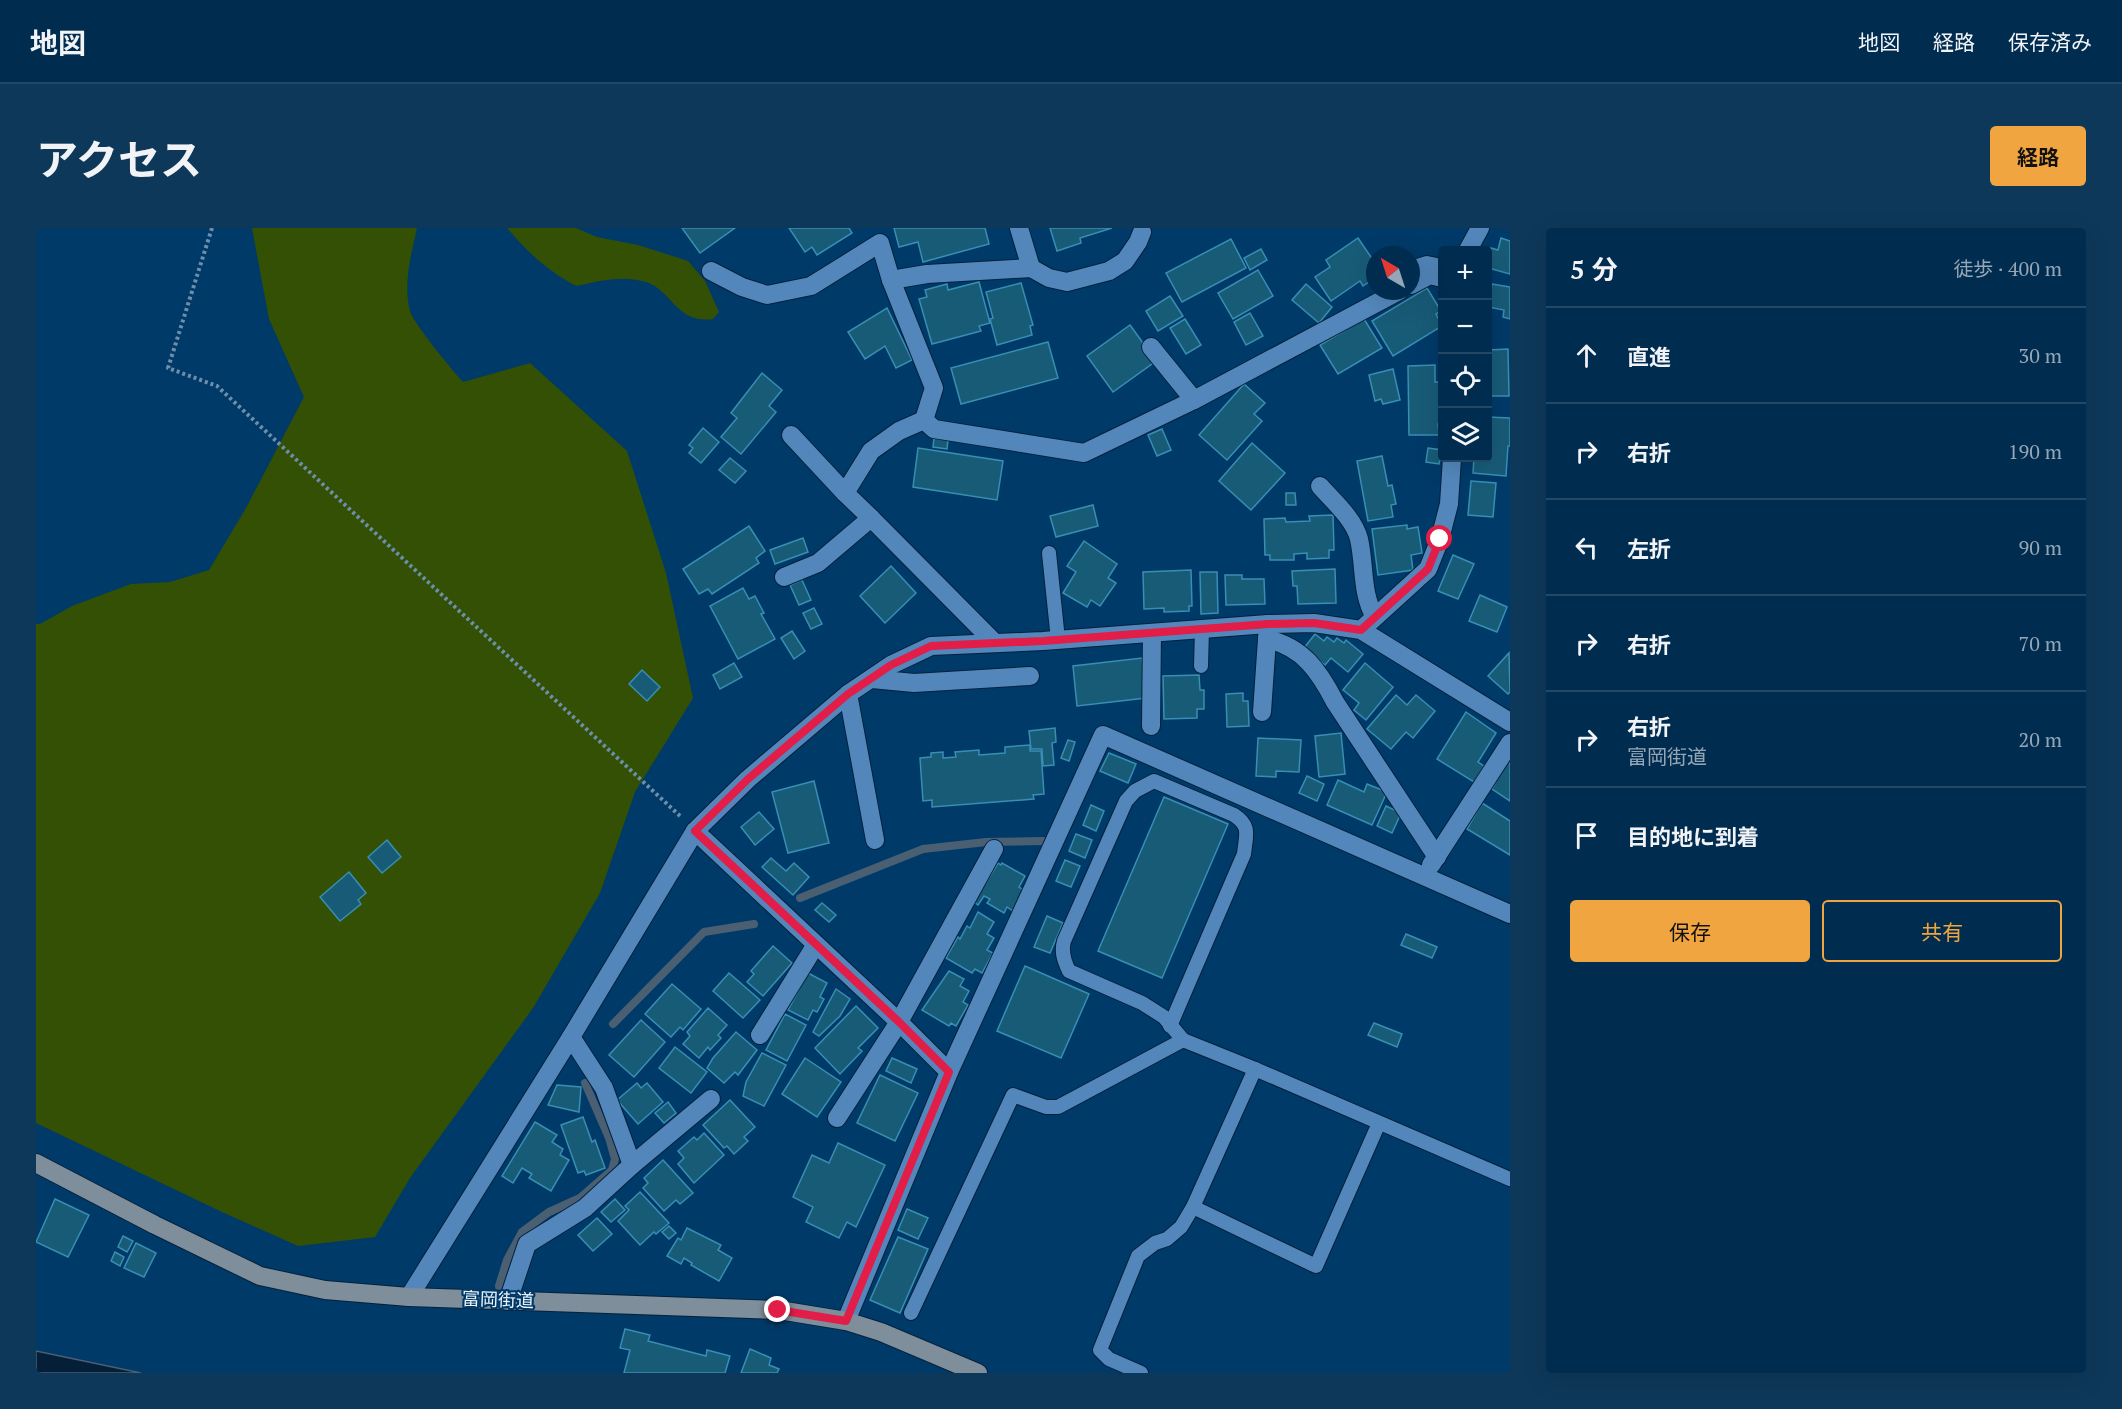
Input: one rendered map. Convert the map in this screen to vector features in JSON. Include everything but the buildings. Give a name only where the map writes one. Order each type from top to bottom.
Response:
[{"type":"street","points":[[1020,228],[1031,268]]},
{"type":"street","points":[[1470,246],[1480,228]]},
{"type":"street","points":[[891,280],[927,274],[1031,268],[1049,278],[1067,282],[1109,271],[1125,261],[1142,232]]},
{"type":"street","points":[[711,271],[742,287],[767,295],[811,286],[880,236],[891,280],[934,388],[924,420],[899,431],[871,451],[845,493]]},
{"type":"street","points":[[1420,280],[1430,275],[1438,277]]},
{"type":"street","points":[[924,420],[934,429],[1084,453],[1194,400],[1382,300]]},
{"type":"street","points":[[1151,347],[1194,400]]},
{"type":"street","points":[[791,435],[845,493],[994,642]]},
{"type":"street","points":[[1361,630],[1428,569],[1440,539],[1449,504],[1452,462]]},
{"type":"street","points":[[1320,486],[1350,521],[1359,537],[1368,606],[1375,617]]},
{"type":"street","points":[[784,577],[818,563],[871,518]]},
{"type":"street","points":[[409,1297],[571,1037],[695,831],[748,779],[848,694],[891,665],[931,646],[1058,640],[1202,629],[1267,632],[1314,623],[1361,630],[1510,721]]},
{"type":"street","points":[[1262,712],[1267,632]]},
{"type":"street","points":[[1267,632],[1299,653],[1322,676],[1335,702],[1437,857]]},
{"type":"street","points":[[1151,726],[1152,633]]},
{"type":"street","points":[[872,679],[914,683],[1030,675]]},
{"type":"street","points":[[848,694],[875,840]]},
{"type":"street","points":[[846,1321],[949,1072],[1103,735],[1510,914]]},
{"type":"street","points":[[1423,877],[1510,743]]},
{"type":"street","points":[[695,831],[815,946],[899,1022],[949,1072]]},
{"type":"street","points":[[837,1118],[899,1022],[994,849]]},
{"type":"street","points":[[760,1035],[815,946]]},
{"type":"street","points":[[571,1037],[604,1088],[632,1165]]},
{"type":"street","points":[[508,1301],[527,1244],[585,1208],[711,1099]]},
{"type":"street","name":"富岡街道","points":[[36,1163],[155,1225],[261,1276],[325,1290],[409,1297],[778,1310],[846,1321],[881,1332],[978,1373]]},
{"type":"lane","points":[[1420,265],[1427,263],[1438,265]]},
{"type":"lane","points":[[1049,553],[1058,640]]},
{"type":"lane","points":[[1201,666],[1202,629]]},
{"type":"lane","points":[[1170,1026],[1244,854],[1247,831],[1243,821],[1234,815],[1154,781],[1135,791],[1126,801],[1062,949],[1069,971],[1142,1003],[1164,1017],[1170,1026],[1183,1040],[1510,1179]]},
{"type":"lane","points":[[911,1313],[1013,1095],[1046,1107],[1058,1107],[1183,1040]]},
{"type":"lane","points":[[1141,1373],[1109,1359],[1100,1350],[1137,1256],[1155,1243],[1167,1239],[1181,1227],[1193,1207],[1255,1069]]},
{"type":"lane","points":[[1193,1207],[1316,1266],[1378,1123]]},
{"type":"path","points":[[212,228],[168,368],[217,386],[695,831]]},
{"type":"green space","points":[[252,228],[417,228],[410,259],[407,290],[410,311],[425,336],[463,382],[530,363],[627,451],[666,573],[693,698],[635,792],[600,893],[533,1008],[410,1178],[375,1237],[298,1246],[36,1123],[36,624],[72,606],[131,584],[170,582],[209,570],[246,508],[304,397],[269,319]]},
{"type":"green space","points":[[507,228],[576,228],[597,237],[638,245],[688,261],[705,281],[719,312],[713,319],[691,317],[655,286],[637,280],[611,280],[576,286],[538,260]]},
{"type":"water","points":[[36,1351],[141,1373],[36,1373]]},
{"type":"waterway","points":[[800,898],[923,849],[986,842],[1043,841]]},
{"type":"waterway","points":[[613,1024],[704,932],[754,924]]},
{"type":"waterway","points":[[499,1286],[507,1260],[522,1232],[549,1212],[580,1198],[612,1170],[615,1159],[609,1138],[585,1083]]},
{"type":"route","points":[[778,1310],[846,1321],[949,1072],[899,1022],[815,946],[695,831],[748,779],[848,694],[891,665],[931,646],[1043,641],[1268,624],[1314,623],[1361,630],[1428,569],[1440,539]]}]
